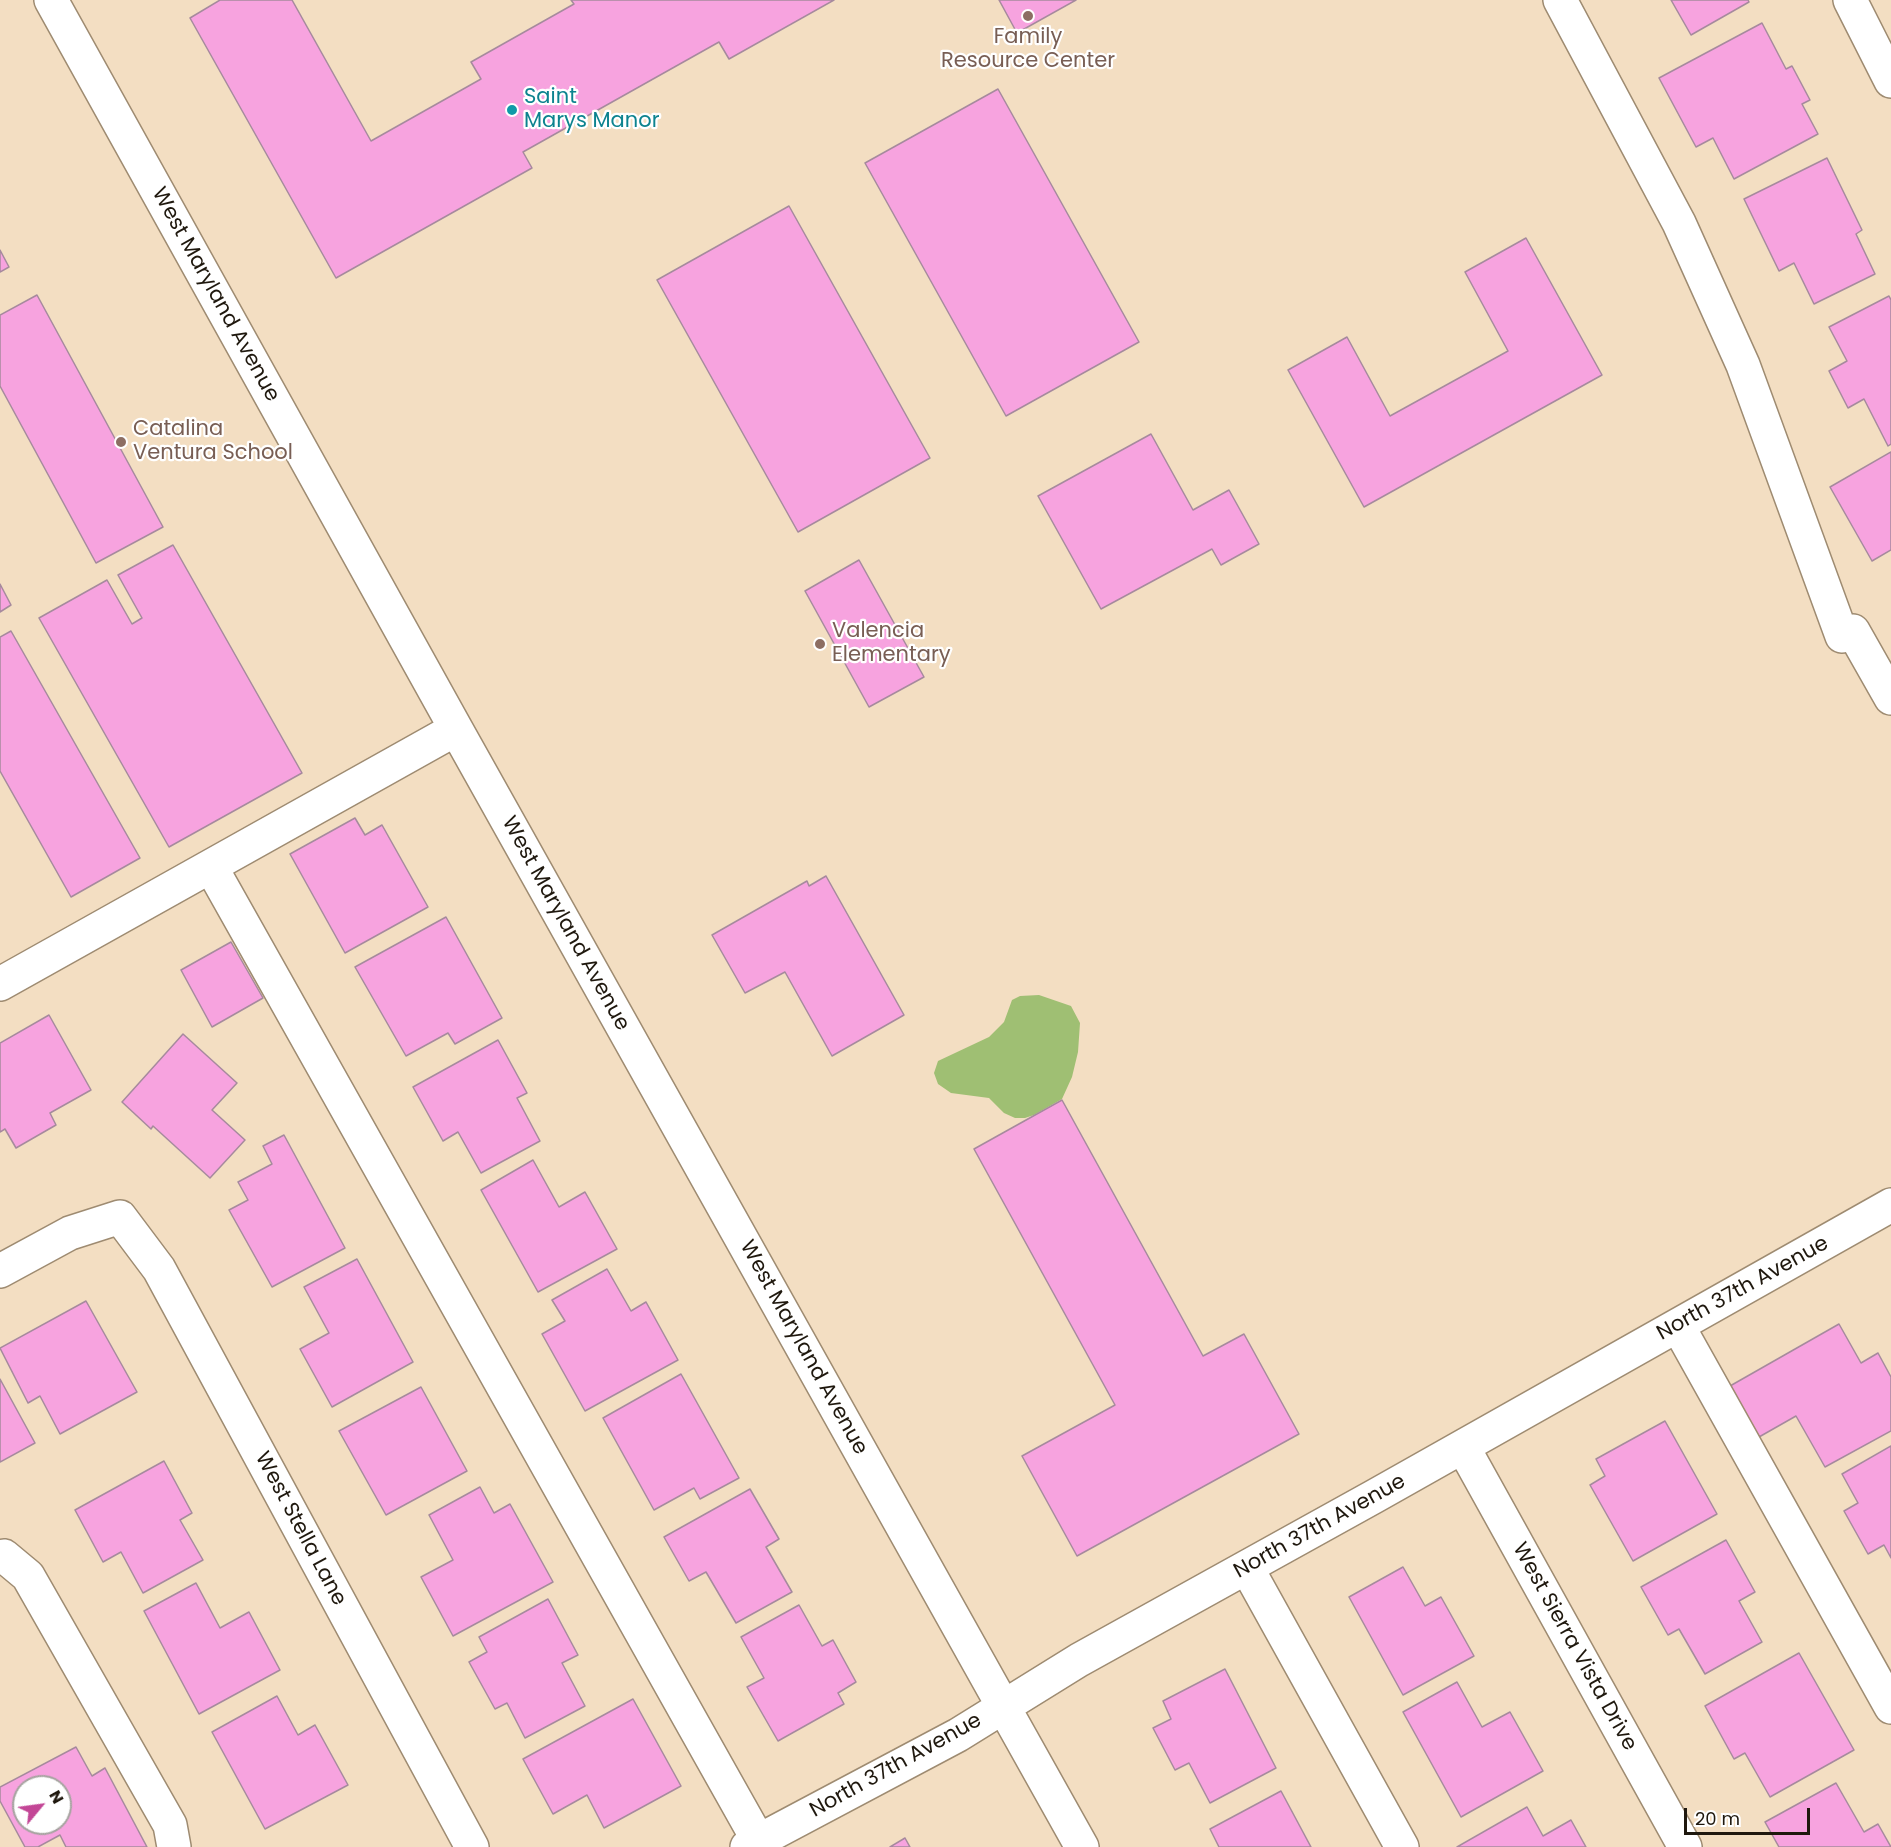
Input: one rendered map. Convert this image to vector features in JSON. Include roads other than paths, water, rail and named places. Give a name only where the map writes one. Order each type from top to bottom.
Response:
[{"type":"street","name":"West Maryland Avenue","points":[[51,0],[1082,1847]]},
{"type":"street","points":[[1560,0],[1679,223],[1743,365],[1842,636],[1853,631],[1891,698]]},
{"type":"street","points":[[1851,0],[1891,81]]},
{"type":"street","points":[[0,984],[456,729]]},
{"type":"street","points":[[211,867],[756,1845]]},
{"type":"street","name":"North 37th Avenue","points":[[756,1845],[958,1735],[1079,1660],[1247,1568],[1891,1205]]},
{"type":"street","name":"West Stella Lane","points":[[0,1271],[70,1233],[120,1217],[159,1269],[472,1847]]},
{"type":"street","points":[[1678,1326],[1891,1707]]},
{"type":"street","name":"West Sierra Vista Drive","points":[[1462,1447],[1685,1847]]},
{"type":"street","points":[[0,1558],[4,1556],[28,1576],[170,1825],[174,1847]]},
{"type":"street","points":[[1247,1568],[1402,1847]]},
{"type":"place","name":"Family Resource Center","points":[[1028,16]]},
{"type":"place","name":"Saint Marys Manor","points":[[512,110]]},
{"type":"place","name":"Catalina Ventura School","points":[[121,442]]},
{"type":"place","name":"Valencia Elementary","points":[[820,644]]}]
